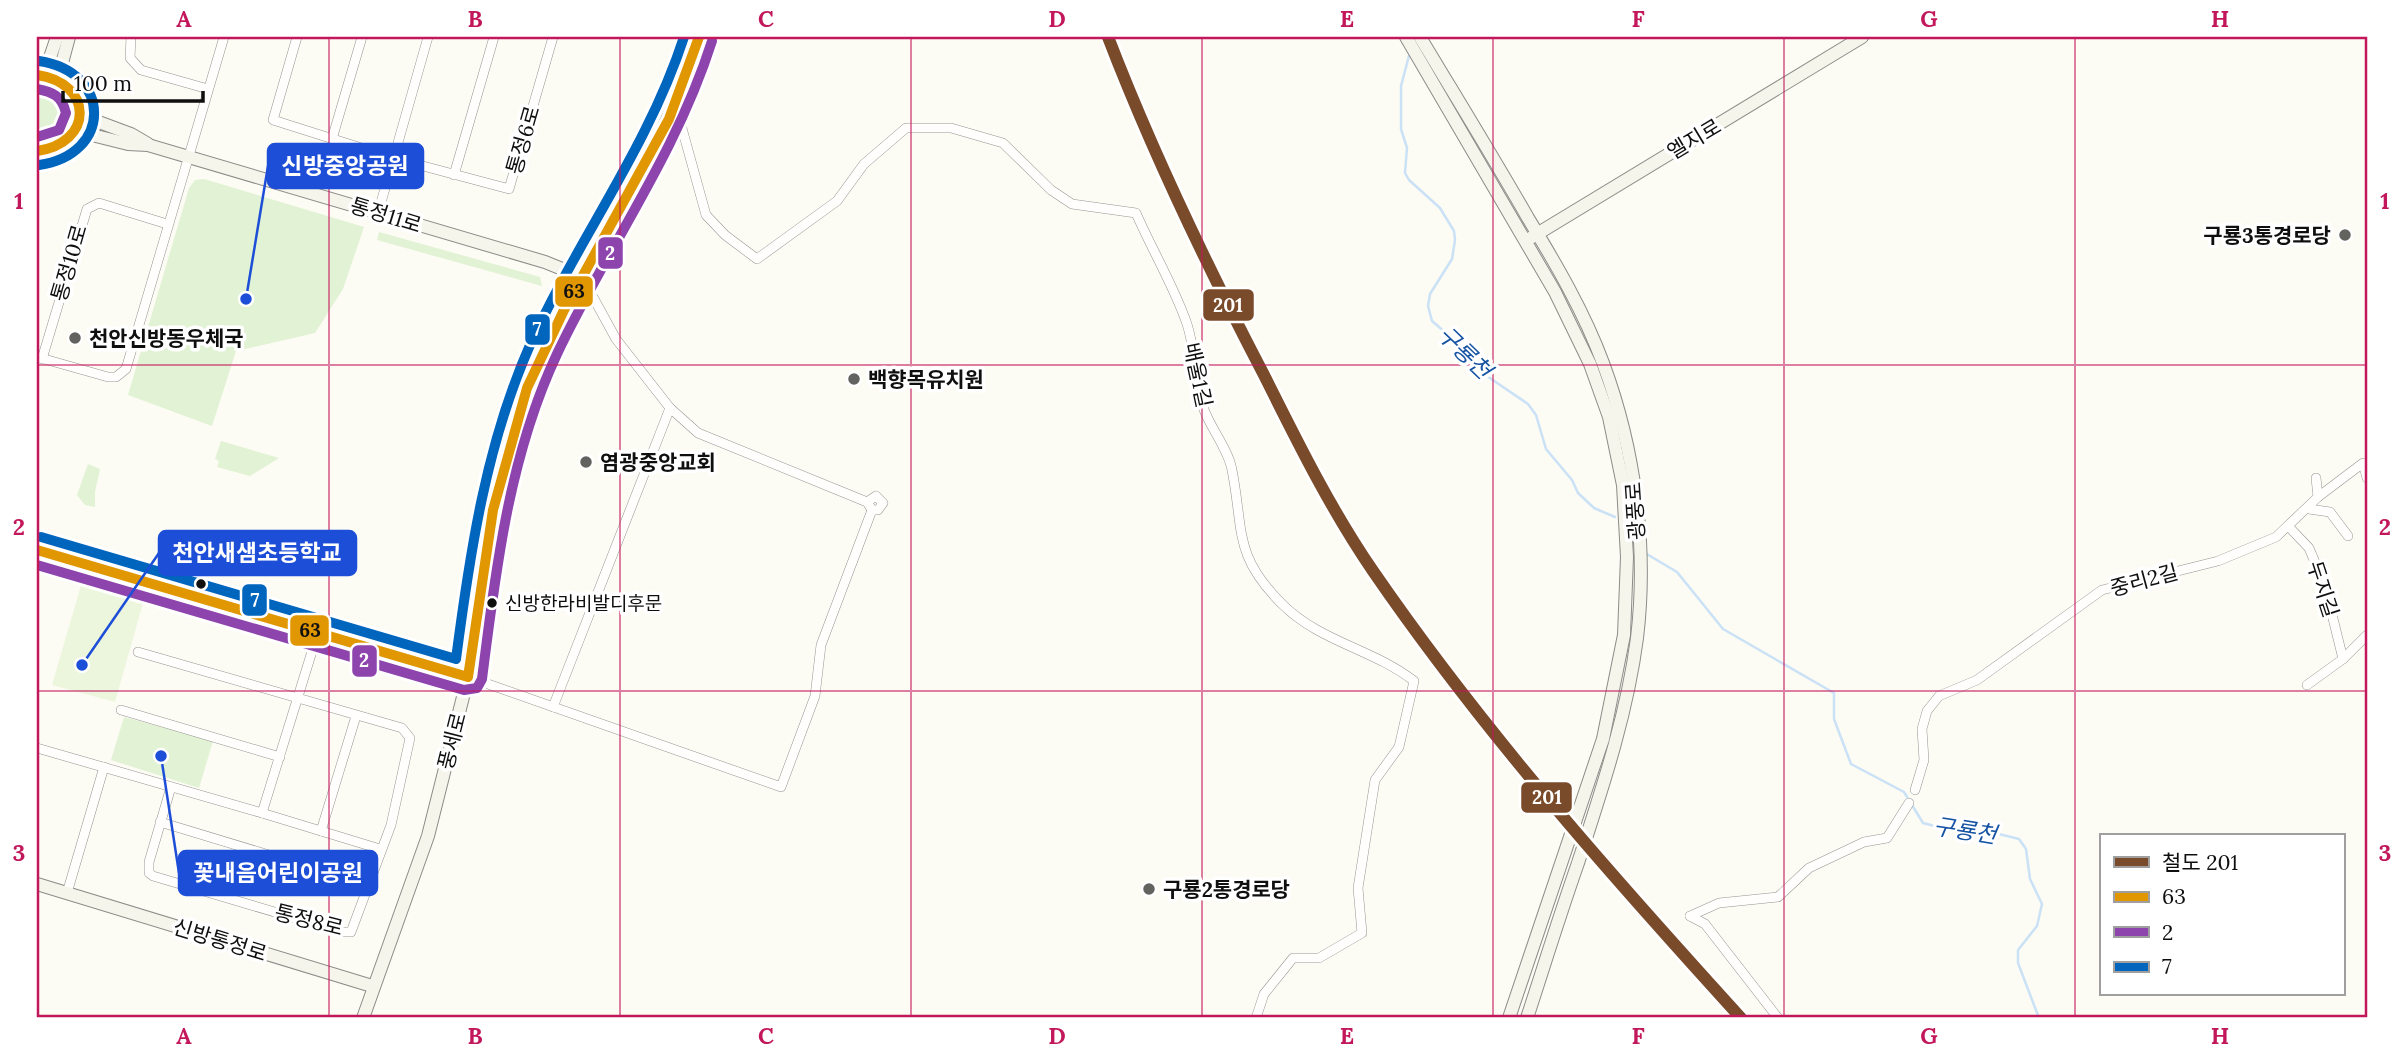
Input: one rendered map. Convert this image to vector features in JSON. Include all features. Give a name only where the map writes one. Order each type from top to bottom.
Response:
[{"type":"street","points":[[37,152],[55,149],[66,143],[76,131],[80,115],[77,97],[58,78],[40,75],[57,37]]},
{"type":"street","points":[[58,78],[69,37]]},
{"type":"street","points":[[131,37],[130,58],[141,70],[208,89]]},
{"type":"street","name":"통정10로","points":[[167,224],[99,203],[87,209],[39,358],[108,377],[126,369],[224,37]]},
{"type":"street","name":"통정6로","points":[[297,37],[273,120],[393,159],[509,189],[553,37]]},
{"type":"street","points":[[332,139],[362,37]]},
{"type":"street","points":[[378,212],[428,37]]},
{"type":"street","points":[[454,175],[494,37]]},
{"type":"street","name":"풍세로","points":[[363,1018],[372,986],[394,934],[428,836],[467,677],[491,508],[532,376],[582,277],[638,182],[675,103],[699,37]]},
{"type":"street","name":"광풍로","points":[[1406,37],[1526,242],[1590,363],[1609,417],[1623,485],[1627,557],[1624,635],[1603,739],[1509,1018]]},
{"type":"street","name":"엘지로","points":[[1526,242],[1862,37]]},
{"type":"street","name":"광풍로","points":[[1421,38],[1538,233],[1568,287],[1603,362],[1620,416],[1638,517],[1637,637],[1629,686],[1614,751],[1527,1018]]},
{"type":"street","name":"배울1길","points":[[675,103],[706,215],[724,235],[757,259],[837,201],[864,164],[906,128],[951,128],[1003,144],[1051,190],[1072,204],[1136,213],[1187,324],[1202,406],[1231,467],[1238,529],[1247,559],[1282,604],[1317,632],[1366,656],[1393,664],[1414,681],[1399,747],[1375,780],[1358,888],[1362,933],[1318,958],[1293,958],[1264,994],[1256,1018]]},
{"type":"street","points":[[80,115],[131,134],[148,145]]},
{"type":"street","points":[[76,131],[128,144],[148,145]]},
{"type":"street","name":"통정11로","points":[[148,145],[545,262],[582,277]]},
{"type":"street","points":[[37,551],[467,677],[781,787],[815,696],[821,645],[870,506],[698,433],[670,408],[616,339],[582,277]]},
{"type":"street","points":[[553,707],[670,408]]},
{"type":"street","name":"중리2길","points":[[1915,790],[1924,760],[1922,729],[1927,711],[1940,696],[1977,680],[2102,590],[2245,553],[2289,527],[2318,497],[2363,463],[2367,478]]},
{"type":"street","points":[[2316,478],[2318,497]]},
{"type":"street","points":[[2309,509],[2330,512],[2348,536]]},
{"type":"street","name":"두지길","points":[[2289,527],[2309,548],[2325,586],[2343,659]]},
{"type":"street","points":[[262,813],[318,632]]},
{"type":"street","points":[[2307,685],[2343,659],[2367,635]]},
{"type":"street","name":"통정8로","points":[[138,652],[402,729],[410,738],[397,803],[354,929],[347,933],[149,873],[149,862],[171,787]]},
{"type":"street","points":[[121,710],[280,757]]},
{"type":"street","points":[[321,831],[356,716]]},
{"type":"street","points":[[37,748],[380,849]]},
{"type":"street","points":[[67,893],[104,767]]},
{"type":"street","points":[[1778,1018],[1705,924],[1690,916],[1719,903],[1778,897],[1809,868],[1864,842],[1887,838],[1909,803]]},
{"type":"street","points":[[160,822],[368,884]]},
{"type":"street","name":"신방통정로","points":[[37,884],[372,986]]},
{"type":"green space","points":[[37,86],[50,88],[60,94],[68,113],[60,132],[50,138],[37,140]]},
{"type":"green space","points":[[204,179],[364,227],[343,289],[315,333],[236,351],[212,426],[128,395],[189,188],[195,180]]},
{"type":"green space","points":[[379,232],[540,277],[542,286],[377,240]]},
{"type":"green space","points":[[221,441],[279,458],[250,476],[217,467],[219,461],[215,459]]},
{"type":"green space","points":[[88,464],[100,469],[95,507],[85,505],[77,495]]},
{"type":"green space","points":[[82,582],[145,596],[115,702],[52,685]]},
{"type":"green space","points":[[124,717],[213,741],[199,788],[111,760]]},
{"type":"waterway","name":"구룡천","points":[[1410,52],[1401,86],[1401,129],[1407,148],[1405,173],[1409,180],[1440,208],[1454,231],[1455,240],[1452,259],[1430,294],[1428,306],[1432,321],[1468,352],[1484,374],[1528,404],[1536,415],[1546,449],[1572,480],[1578,493],[1594,508],[1615,517]]},
{"type":"waterway","name":"구룡천","points":[[1645,553],[1677,572],[1723,629],[1834,693],[1834,719],[1851,764],[1904,792],[1923,823],[1973,836],[1987,831],[2019,839],[2026,849],[2030,879],[2042,904],[2037,926],[2018,950],[2018,963],[2039,1018]]},
{"type":"rail line","name":"201","points":[[1108,37],[1143,124],[1201,250],[1302,450],[1358,548],[1415,630],[1504,745],[1596,856],[1741,1018]]},
{"type":"transit line","name":"7","points":[[41,537],[456,659],[482,499],[502,421],[515,383],[549,306],[652,117],[684,37]]},
{"type":"transit line","name":"63","points":[[37,550],[468,677],[493,510],[527,388],[564,310],[669,119],[699,37]]},
{"type":"transit line","name":"2","points":[[37,565],[464,690],[477,688],[482,679],[507,514],[527,432],[541,393],[577,314],[679,124],[712,41]]},
{"type":"transit line","name":"7","points":[[39,61],[63,68],[80,80],[91,96],[94,113],[91,131],[80,146],[63,158],[39,165]]},
{"type":"transit line","name":"63","points":[[37,75],[56,80],[69,89],[77,100],[80,113],[77,126],[69,137],[56,146],[37,151]]},
{"type":"transit line","name":"2","points":[[37,89],[56,96],[62,102],[66,113],[59,130],[37,137]]},
{"type":"place","name":"구룡3통경로당","points":[[2345,235]]},
{"type":"place","name":"신방중앙공원","points":[[246,299]]},
{"type":"place","name":"천안신방동우체국","points":[[75,338]]},
{"type":"place","name":"백향목유치원","points":[[854,379]]},
{"type":"place","name":"염광중앙교회","points":[[586,462]]},
{"type":"place","name":"신방한라비발디후문","points":[[492,603]]},
{"type":"place","name":"천안새샘초등학교","points":[[82,665]]},
{"type":"place","name":"꽃내음어린이공원","points":[[161,756]]},
{"type":"place","name":"구룡2통경로당","points":[[1149,889]]}]
